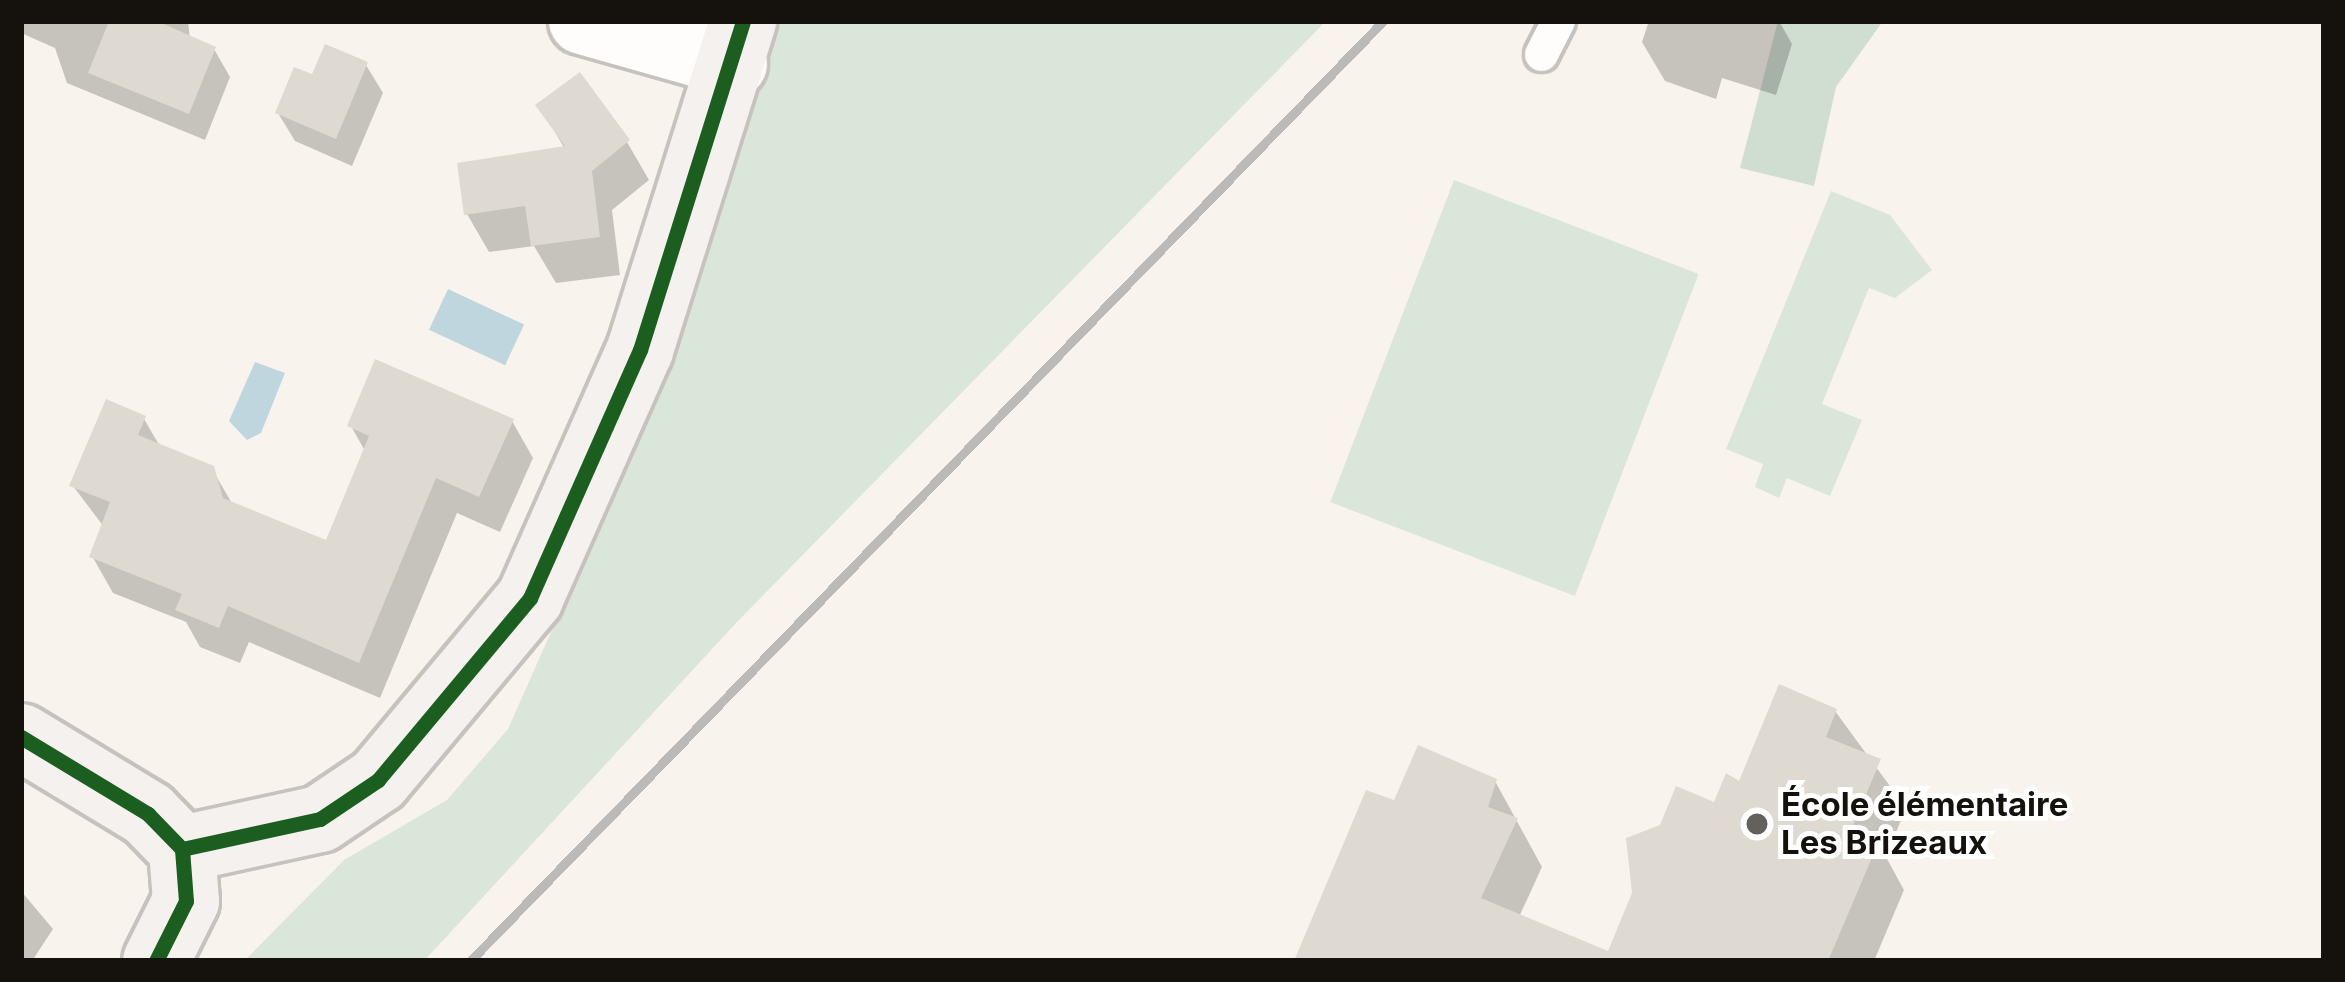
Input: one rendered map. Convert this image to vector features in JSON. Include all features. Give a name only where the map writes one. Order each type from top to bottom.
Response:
[{"type":"street","points":[[182,850],[320,819],[378,780],[530,598],[640,350],[739,43],[582,21]]},
{"type":"street","points":[[21,737],[148,814],[182,850],[186,901],[156,961]]},
{"type":"lane","points":[[1541,54],[1558,21]]},
{"type":"shaded area","points":[[775,21],[1326,21],[737,622],[424,961],[244,961],[344,860],[447,800],[508,729],[649,411]]},
{"type":"shaded area","points":[[1454,180],[1699,274],[1575,596],[1330,502]]},
{"type":"shaded area","points":[[1831,191],[1890,215],[1932,270],[1895,298],[1869,288],[1822,404],[1862,420],[1830,496],[1787,478],[1779,498],[1755,487],[1763,464],[1726,449]]},
{"type":"green space","points":[[1778,21],[1883,21],[1836,87],[1814,186],[1740,168]]},
{"type":"water","points":[[448,289],[524,324],[505,365],[429,330]]},
{"type":"water","points":[[255,362],[285,373],[261,433],[247,440],[229,421]]},
{"type":"building","points":[[109,21],[157,21],[216,47],[189,114],[88,73]]},
{"type":"building","points":[[325,44],[368,62],[336,139],[275,113],[294,67],[312,74]]},
{"type":"building","points":[[580,72],[630,140],[592,171],[600,237],[531,246],[525,206],[464,215],[457,163],[565,146],[535,105]]},
{"type":"building","points":[[375,359],[514,419],[479,497],[436,478],[359,663],[228,606],[219,628],[175,610],[182,594],[89,557],[110,502],[69,486],[106,399],[146,416],[138,435],[214,466],[223,498],[326,540],[369,436],[347,426]]},
{"type":"building","name":"École élémentaire Les Brizeaux","points":[[1779,684],[1837,709],[1826,737],[1881,759],[1851,830],[1879,841],[1828,961],[1294,961],[1366,790],[1394,800],[1418,745],[1497,779],[1488,807],[1518,818],[1481,898],[1608,951],[1632,893],[1626,838],[1660,825],[1676,786],[1714,802],[1726,773],[1739,781]]},
{"type":"railway","points":[[470,961],[1383,21]]},
{"type":"cycle path","points":[[182,849],[320,819],[378,780],[530,598],[640,350],[743,21]]},
{"type":"cycle path","points":[[21,737],[148,814],[182,849],[186,901],[156,961]]},
{"type":"place","name":"École élémentaire Les Brizeaux","points":[[1757,824]]}]
